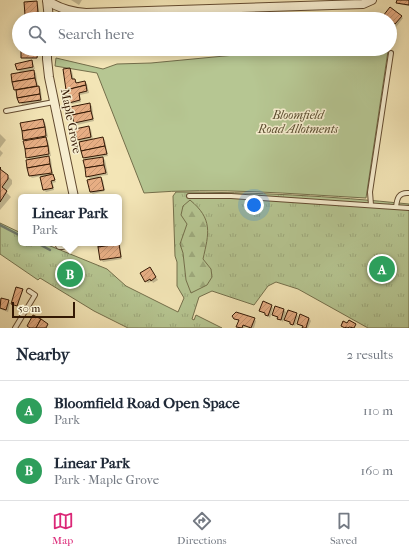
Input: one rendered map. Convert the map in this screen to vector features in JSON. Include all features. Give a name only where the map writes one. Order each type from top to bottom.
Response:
[{"type":"street","points":[[47,0],[54,5],[67,10],[80,12]]},
{"type":"street","points":[[47,0],[48,12]]},
{"type":"street","points":[[117,12],[363,4],[372,0]]},
{"type":"street","name":"Maple Grove","points":[[47,56],[73,194]]},
{"type":"lane","points":[[371,205],[370,192],[391,56]]},
{"type":"lane","points":[[6,110],[55,102]]},
{"type":"lane","points":[[396,207],[397,200],[400,195],[409,193]]},
{"type":"lane","points":[[189,196],[230,196],[409,208]]},
{"type":"lane","points":[[16,328],[34,294],[29,291]]},
{"type":"green space","name":"Bloomfield Road Allotments","points":[[224,56],[387,56],[366,198],[227,191],[172,191],[144,193],[97,73],[55,66],[56,58],[103,69],[117,64],[151,63]]},
{"type":"green space","points":[[176,192],[234,193],[292,195],[409,204],[409,328],[368,328],[298,289],[276,282],[268,286],[254,305],[212,291],[199,297],[192,319],[194,320],[196,315],[222,328],[128,328],[94,311],[40,278],[38,280],[0,254],[0,223],[18,232],[18,246],[50,246],[107,269],[126,286],[178,312],[184,298],[177,286],[173,196]]},
{"type":"green space","points":[[190,200],[203,214],[206,220],[208,234],[203,259],[211,269],[212,277],[207,285],[191,293],[186,280],[183,253],[180,244],[187,224],[181,215],[183,206]]},
{"type":"building","points":[[397,0],[409,0],[409,5],[396,3]]},
{"type":"building","points":[[37,1],[38,12],[25,12],[24,2]]},
{"type":"building","points":[[390,7],[397,12],[386,12]]},
{"type":"building","points":[[397,12],[402,16],[397,22]]},
{"type":"building","points":[[21,56],[37,56],[37,58],[21,58]]},
{"type":"building","points":[[32,60],[33,67],[17,70],[15,64]]},
{"type":"building","points":[[70,68],[72,79],[75,79],[76,83],[85,81],[86,85],[66,90],[63,69]]},
{"type":"building","points":[[34,70],[35,78],[12,82],[11,74]]},
{"type":"building","points":[[35,78],[37,86],[14,90],[12,82]]},
{"type":"building","points":[[86,85],[87,91],[79,93],[80,100],[69,103],[66,90]]},
{"type":"building","points":[[39,86],[40,94],[17,98],[16,90]]},
{"type":"building","points":[[40,94],[41,100],[19,103],[17,98]]},
{"type":"building","points":[[90,103],[91,111],[72,115],[70,107]]},
{"type":"building","points":[[91,111],[93,119],[74,123],[72,115]]},
{"type":"building","points":[[43,119],[45,127],[22,131],[20,123]]},
{"type":"building","points":[[89,126],[91,137],[77,140],[75,129]]},
{"type":"building","points":[[45,127],[46,136],[23,140],[22,131]]},
{"type":"building","points":[[46,137],[48,146],[25,149],[23,141]]},
{"type":"building","points":[[103,137],[105,146],[81,151],[79,142]]},
{"type":"building","points":[[48,146],[49,154],[26,158],[25,149]]},
{"type":"building","points":[[105,146],[107,154],[83,158],[81,151]]},
{"type":"building","points":[[49,156],[50,164],[27,168],[26,160]]},
{"type":"building","points":[[103,157],[104,165],[85,168],[83,160]]},
{"type":"building","points":[[50,164],[52,173],[29,176],[27,168]]},
{"type":"building","points":[[104,165],[106,173],[86,177],[85,168]]},
{"type":"building","points":[[0,169],[8,175],[8,179],[2,187],[7,191],[0,202]]},
{"type":"building","points":[[53,174],[55,180],[51,181],[53,188],[43,190],[40,177]]},
{"type":"building","points":[[101,177],[104,190],[90,192],[87,180]]},
{"type":"building","points":[[119,246],[121,257],[100,260],[98,247]]},
{"type":"building","points":[[150,267],[156,277],[151,281],[150,279],[145,282],[140,273]]},
{"type":"building","points":[[16,287],[23,289],[17,306],[11,304]]},
{"type":"building","points":[[1,298],[9,300],[6,310],[0,308]]},
{"type":"building","points":[[263,301],[272,305],[268,316],[259,311]]},
{"type":"building","points":[[275,306],[284,309],[281,320],[272,315]]},
{"type":"building","points":[[288,310],[297,313],[293,325],[284,320]]},
{"type":"building","points":[[236,312],[255,318],[251,328],[243,325],[242,328],[236,327],[239,320],[234,319],[232,316]]},
{"type":"building","points":[[300,314],[309,318],[306,328],[302,328],[303,326],[297,324]]},
{"type":"building","points":[[33,315],[41,319],[36,328],[30,328],[27,326]]},
{"type":"building","points":[[41,319],[48,324],[46,328],[36,328]]},
{"type":"building","points":[[349,320],[356,324],[354,328],[345,328],[341,326],[343,321],[347,323]]},
{"type":"waterway","points":[[0,225],[18,234]]},
{"type":"waterway","points":[[43,246],[50,250]]},
{"type":"place","name":"Bloomfield Road Open Space","points":[[382,269]]},
{"type":"place","name":"Linear Park","points":[[70,274]]}]
